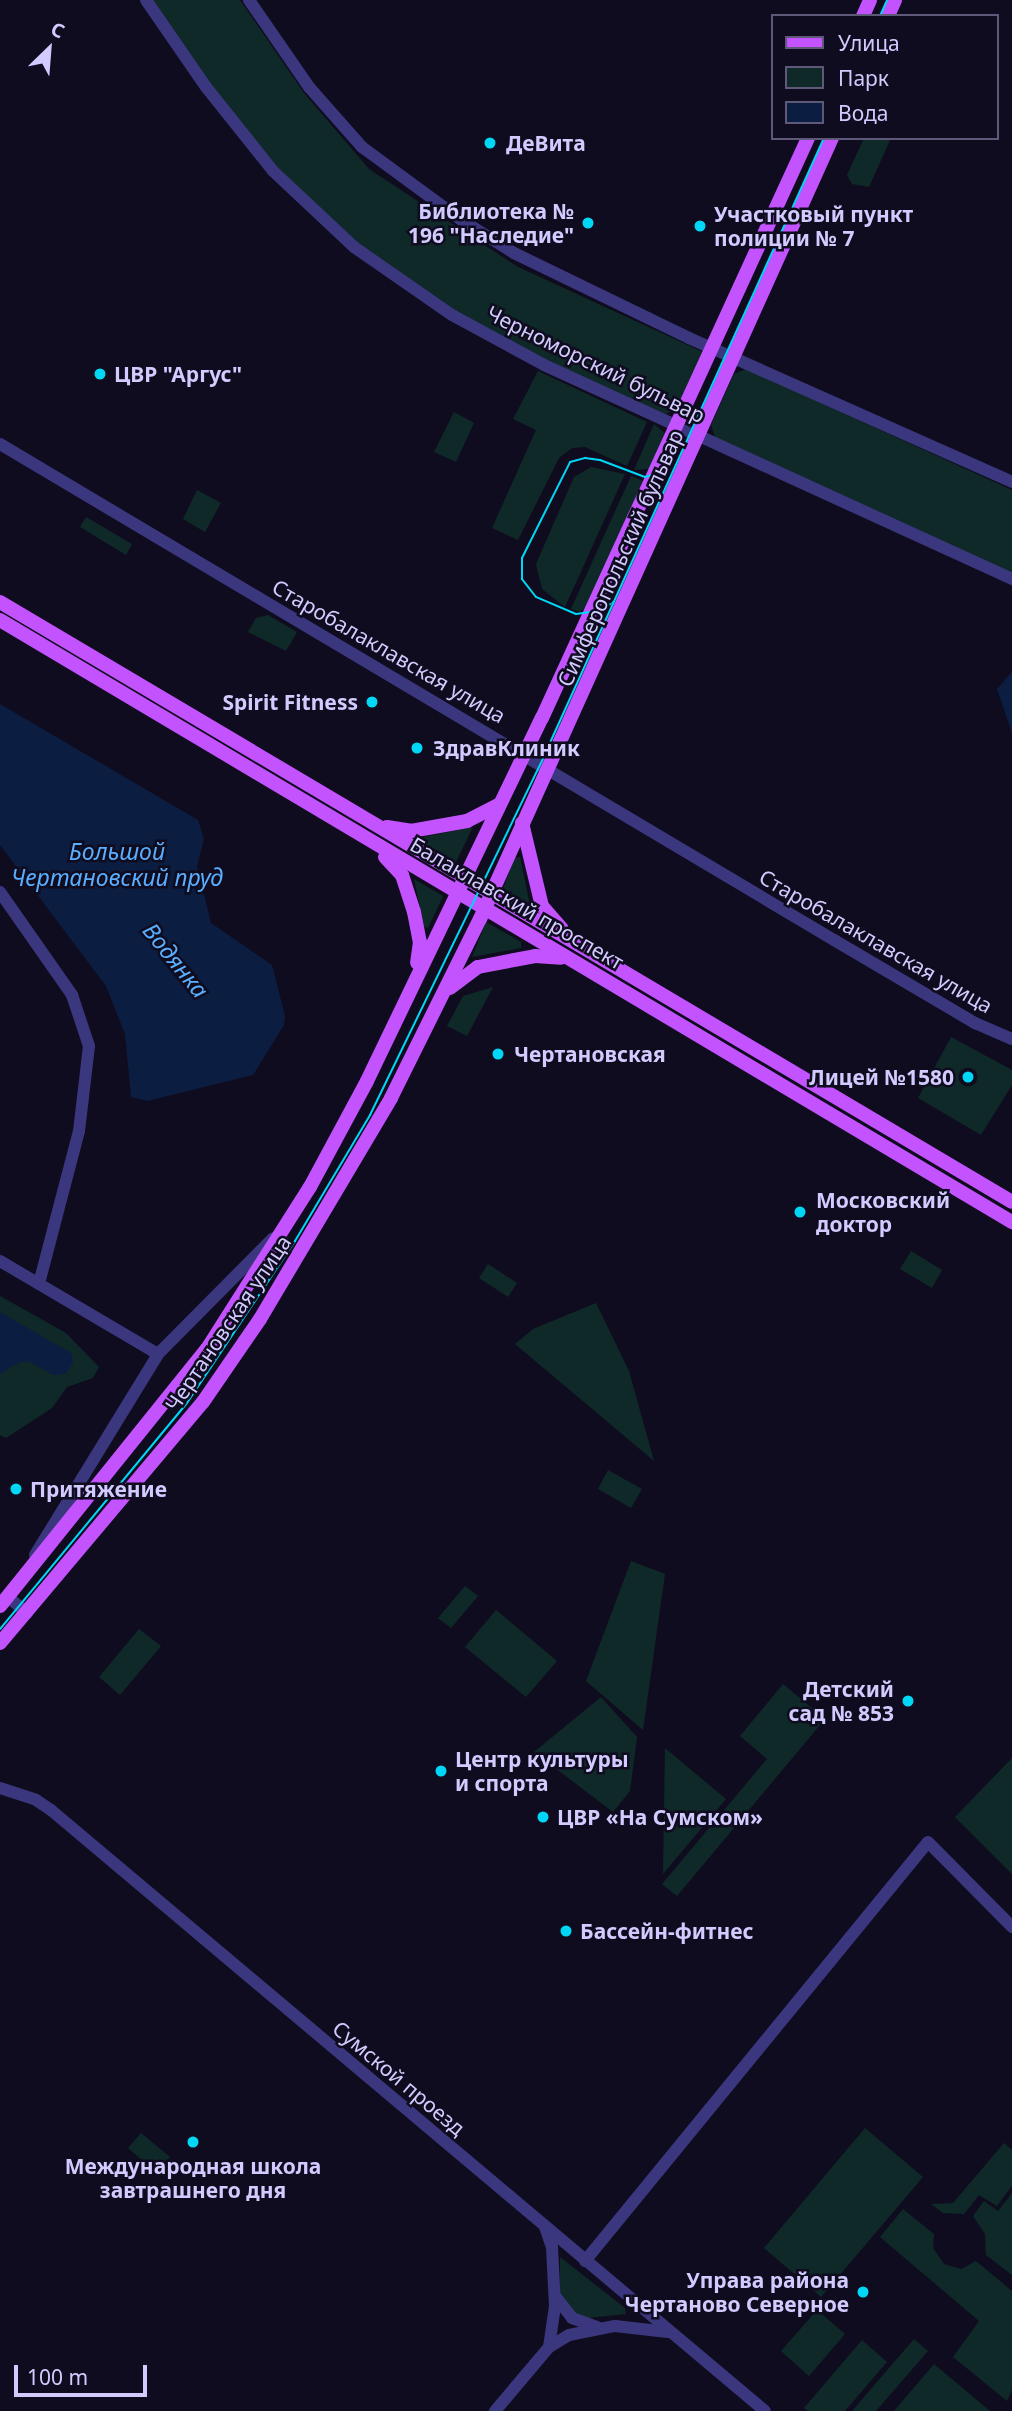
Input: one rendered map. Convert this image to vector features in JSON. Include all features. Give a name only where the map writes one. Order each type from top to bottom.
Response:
[{"type":"main road","name":"Симферопольский бульвар","points":[[413,979],[524,753],[807,140]]},
{"type":"main road","name":"Симферопольский бульвар","points":[[444,994],[485,908],[485,893],[548,767],[831,140]]},
{"type":"main road","name":"Балаклавский проспект","points":[[0,602],[264,757],[485,893],[556,931],[1012,1202]]},
{"type":"main road","name":"Балаклавский проспект","points":[[0,620],[1012,1222]]},
{"type":"main road","points":[[359,814],[411,831],[467,821],[499,804]]},
{"type":"main road","points":[[522,823],[542,906],[584,948]]},
{"type":"main road","points":[[363,837],[402,875],[419,931],[413,979]]},
{"type":"main road","points":[[458,892],[485,893]]},
{"type":"main road","points":[[444,994],[478,967],[535,956],[576,963]]},
{"type":"main road","name":"Чертановская улица","points":[[8,1597],[206,1349],[288,1223],[367,1081],[413,979]]},
{"type":"main road","name":"Чертановская улица","points":[[0,1643],[171,1444],[241,1347],[376,1125],[444,994]]},
{"type":"street","name":"Черноморский бульвар","points":[[146,0],[206,87],[273,171],[355,247],[452,315],[544,365],[1012,579]]},
{"type":"street","points":[[249,0],[309,87],[377,161],[514,253],[732,358],[1012,482]]},
{"type":"street","name":"Старобалаклавская улица","points":[[0,444],[548,767],[823,934],[975,1023],[1012,1040]]},
{"type":"street","points":[[257,773],[267,769],[264,757]]},
{"type":"street","points":[[0,892],[72,995],[89,1046],[79,1131],[39,1284]]},
{"type":"street","points":[[546,945],[542,934],[556,931]]},
{"type":"street","points":[[911,1163],[924,1162],[921,1148]]},
{"type":"street","points":[[27,1612],[8,1597],[158,1354],[288,1223]]},
{"type":"street","points":[[0,1261],[158,1354]]},
{"type":"street","name":"Сумской проезд","points":[[2,1788],[51,1810],[765,2411]]},
{"type":"street","points":[[585,2261],[928,1842],[1012,1927]]},
{"type":"street","points":[[544,2225],[550,2238],[553,2291],[549,2347]]},
{"type":"street","points":[[551,2266],[557,2251],[573,2251]]},
{"type":"street","points":[[553,2291],[570,2317],[598,2327]]},
{"type":"street","points":[[620,2326],[636,2319],[635,2304]]},
{"type":"street","points":[[495,2411],[549,2347],[598,2327],[645,2327],[676,2335]]},
{"type":"green space","points":[[153,0],[240,0],[304,93],[369,169],[518,267],[705,353],[680,407],[666,414],[546,360],[454,310],[357,242],[276,168],[208,85]]},
{"type":"green space","points":[[863,140],[890,140],[869,187],[852,184],[847,175]]},
{"type":"green space","points":[[746,369],[1012,490],[1012,575],[716,440],[711,425],[734,374]]},
{"type":"green space","points":[[538,371],[647,422],[627,466],[585,447],[572,448],[559,458],[518,540],[492,528],[536,430],[513,419]]},
{"type":"green space","points":[[454,412],[474,423],[456,462],[434,452]]},
{"type":"green space","points":[[654,424],[665,433],[650,469],[634,470]]},
{"type":"green space","points":[[591,467],[625,474],[565,607],[542,589],[536,564],[574,477]]},
{"type":"green space","points":[[631,476],[643,481],[587,607],[579,612],[571,609]]},
{"type":"green space","points":[[197,490],[221,503],[205,532],[183,519]]},
{"type":"green space","points":[[86,517],[132,544],[126,555],[80,527]]},
{"type":"green space","points":[[268,615],[297,632],[286,651],[248,632],[256,618]]},
{"type":"green space","points":[[473,827],[456,862],[421,841],[423,837]]},
{"type":"green space","points":[[520,857],[528,904],[503,889],[514,858]]},
{"type":"green space","points":[[414,879],[443,896],[428,928],[424,927]]},
{"type":"green space","points":[[486,922],[521,942],[521,948],[472,957]]},
{"type":"green space","points":[[493,987],[467,1036],[447,1026],[463,996]]},
{"type":"green space","name":"Лицей №1580","points":[[951,1037],[1012,1070],[1012,1085],[981,1135],[918,1098]]},
{"type":"green space","points":[[911,1251],[942,1270],[932,1288],[900,1269]]},
{"type":"green space","points":[[488,1264],[517,1283],[508,1297],[479,1278]]},
{"type":"green space","points":[[0,1296],[66,1333],[99,1367],[93,1378],[67,1387],[52,1408],[6,1438],[0,1435]]},
{"type":"green space","points":[[596,1303],[629,1371],[654,1461],[515,1344],[533,1329]]},
{"type":"green space","points":[[608,1470],[642,1489],[631,1508],[598,1489]]},
{"type":"green space","points":[[631,1561],[665,1574],[643,1730],[586,1681]]},
{"type":"green space","points":[[465,1586],[478,1596],[451,1628],[438,1618]]},
{"type":"green space","points":[[496,1610],[557,1661],[526,1697],[465,1647]]},
{"type":"green space","points":[[139,1629],[161,1646],[120,1695],[99,1677]]},
{"type":"green space","points":[[783,1684],[825,1719],[677,1896],[662,1884],[767,1759],[740,1736]]},
{"type":"green space","points":[[601,1697],[637,1737],[630,1791],[613,1812],[534,1752]]},
{"type":"green space","points":[[665,1748],[726,1799],[663,1874]]},
{"type":"green space","points":[[1012,1758],[1012,1874],[955,1817]]},
{"type":"green space","points":[[865,2128],[923,2177],[821,2297],[764,2248]]},
{"type":"green space","points":[[141,2133],[170,2157],[157,2173],[128,2148]]},
{"type":"green space","points":[[1004,2143],[1012,2150],[1012,2186],[997,2206],[979,2195],[964,2214],[943,2213],[931,2204],[953,2203]]},
{"type":"green space","points":[[1012,2193],[1012,2275],[986,2255],[985,2234],[973,2216],[984,2201],[998,2211]]},
{"type":"green space","points":[[903,2209],[934,2234],[933,2248],[944,2264],[961,2269],[976,2261],[1012,2291],[1012,2390],[1007,2401],[953,2357],[979,2321],[880,2237]]},
{"type":"green space","points":[[560,2257],[625,2308],[626,2314],[579,2319],[560,2295]]},
{"type":"green space","points":[[817,2310],[845,2334],[809,2376],[781,2351]]},
{"type":"green space","points":[[914,2339],[928,2351],[876,2411],[852,2411]]},
{"type":"green space","points":[[862,2340],[887,2362],[845,2411],[808,2411],[804,2408]]},
{"type":"green space","points":[[934,2364],[990,2411],[894,2411]]},
{"type":"water","points":[[1012,672],[1012,733],[997,689]]},
{"type":"water","name":"Большой Чертановский пруд","points":[[0,704],[198,820],[204,839],[197,866],[211,923],[272,965],[285,1016],[284,1025],[253,1075],[147,1101],[131,1097],[125,1034],[106,986],[0,845]]},
{"type":"water","points":[[0,1312],[71,1353],[73,1363],[65,1374],[53,1375],[30,1362],[20,1362],[0,1374]]},
{"type":"tram line","points":[[881,14],[887,0]]},
{"type":"tram line","points":[[0,1629],[187,1403],[295,1241],[370,1115],[544,756],[823,140]]},
{"type":"tram line","points":[[612,602],[604,610],[576,614],[536,597],[522,579],[522,558],[570,462],[585,458],[600,460],[645,477],[662,472],[672,459]]},
{"type":"place","name":"ДеВита","points":[[490,143]]},
{"type":"place","name":"Библиотека № 196 \"Наследие\"","points":[[588,223]]},
{"type":"place","name":"Участковый пункт полиции № 7","points":[[700,226]]},
{"type":"place","name":"ЦВР \"Аргус\"","points":[[100,374]]},
{"type":"place","name":"Spirit Fitness","points":[[372,702]]},
{"type":"place","name":"ЗдравКлиник","points":[[417,748]]},
{"type":"place","name":"Чертановская","points":[[498,1054]]},
{"type":"place","name":"Лицей №1580","points":[[968,1077]]},
{"type":"place","name":"Московский доктор","points":[[800,1212]]},
{"type":"place","name":"Притяжение","points":[[16,1489]]},
{"type":"place","name":"Детский сад № 853","points":[[908,1701]]},
{"type":"place","name":"Центр культуры и спорта","points":[[441,1771]]},
{"type":"place","name":"ЦВР «На Сумском»","points":[[543,1817]]},
{"type":"place","name":"Бассейн-фитнес","points":[[566,1931]]},
{"type":"place","name":"Международная школа завтрашнего дня","points":[[193,2142]]},
{"type":"place","name":"Управа района Чертаново Северное","points":[[863,2292]]},
{"type":"water label","name":"Водянка","points":[[176,960]]}]
